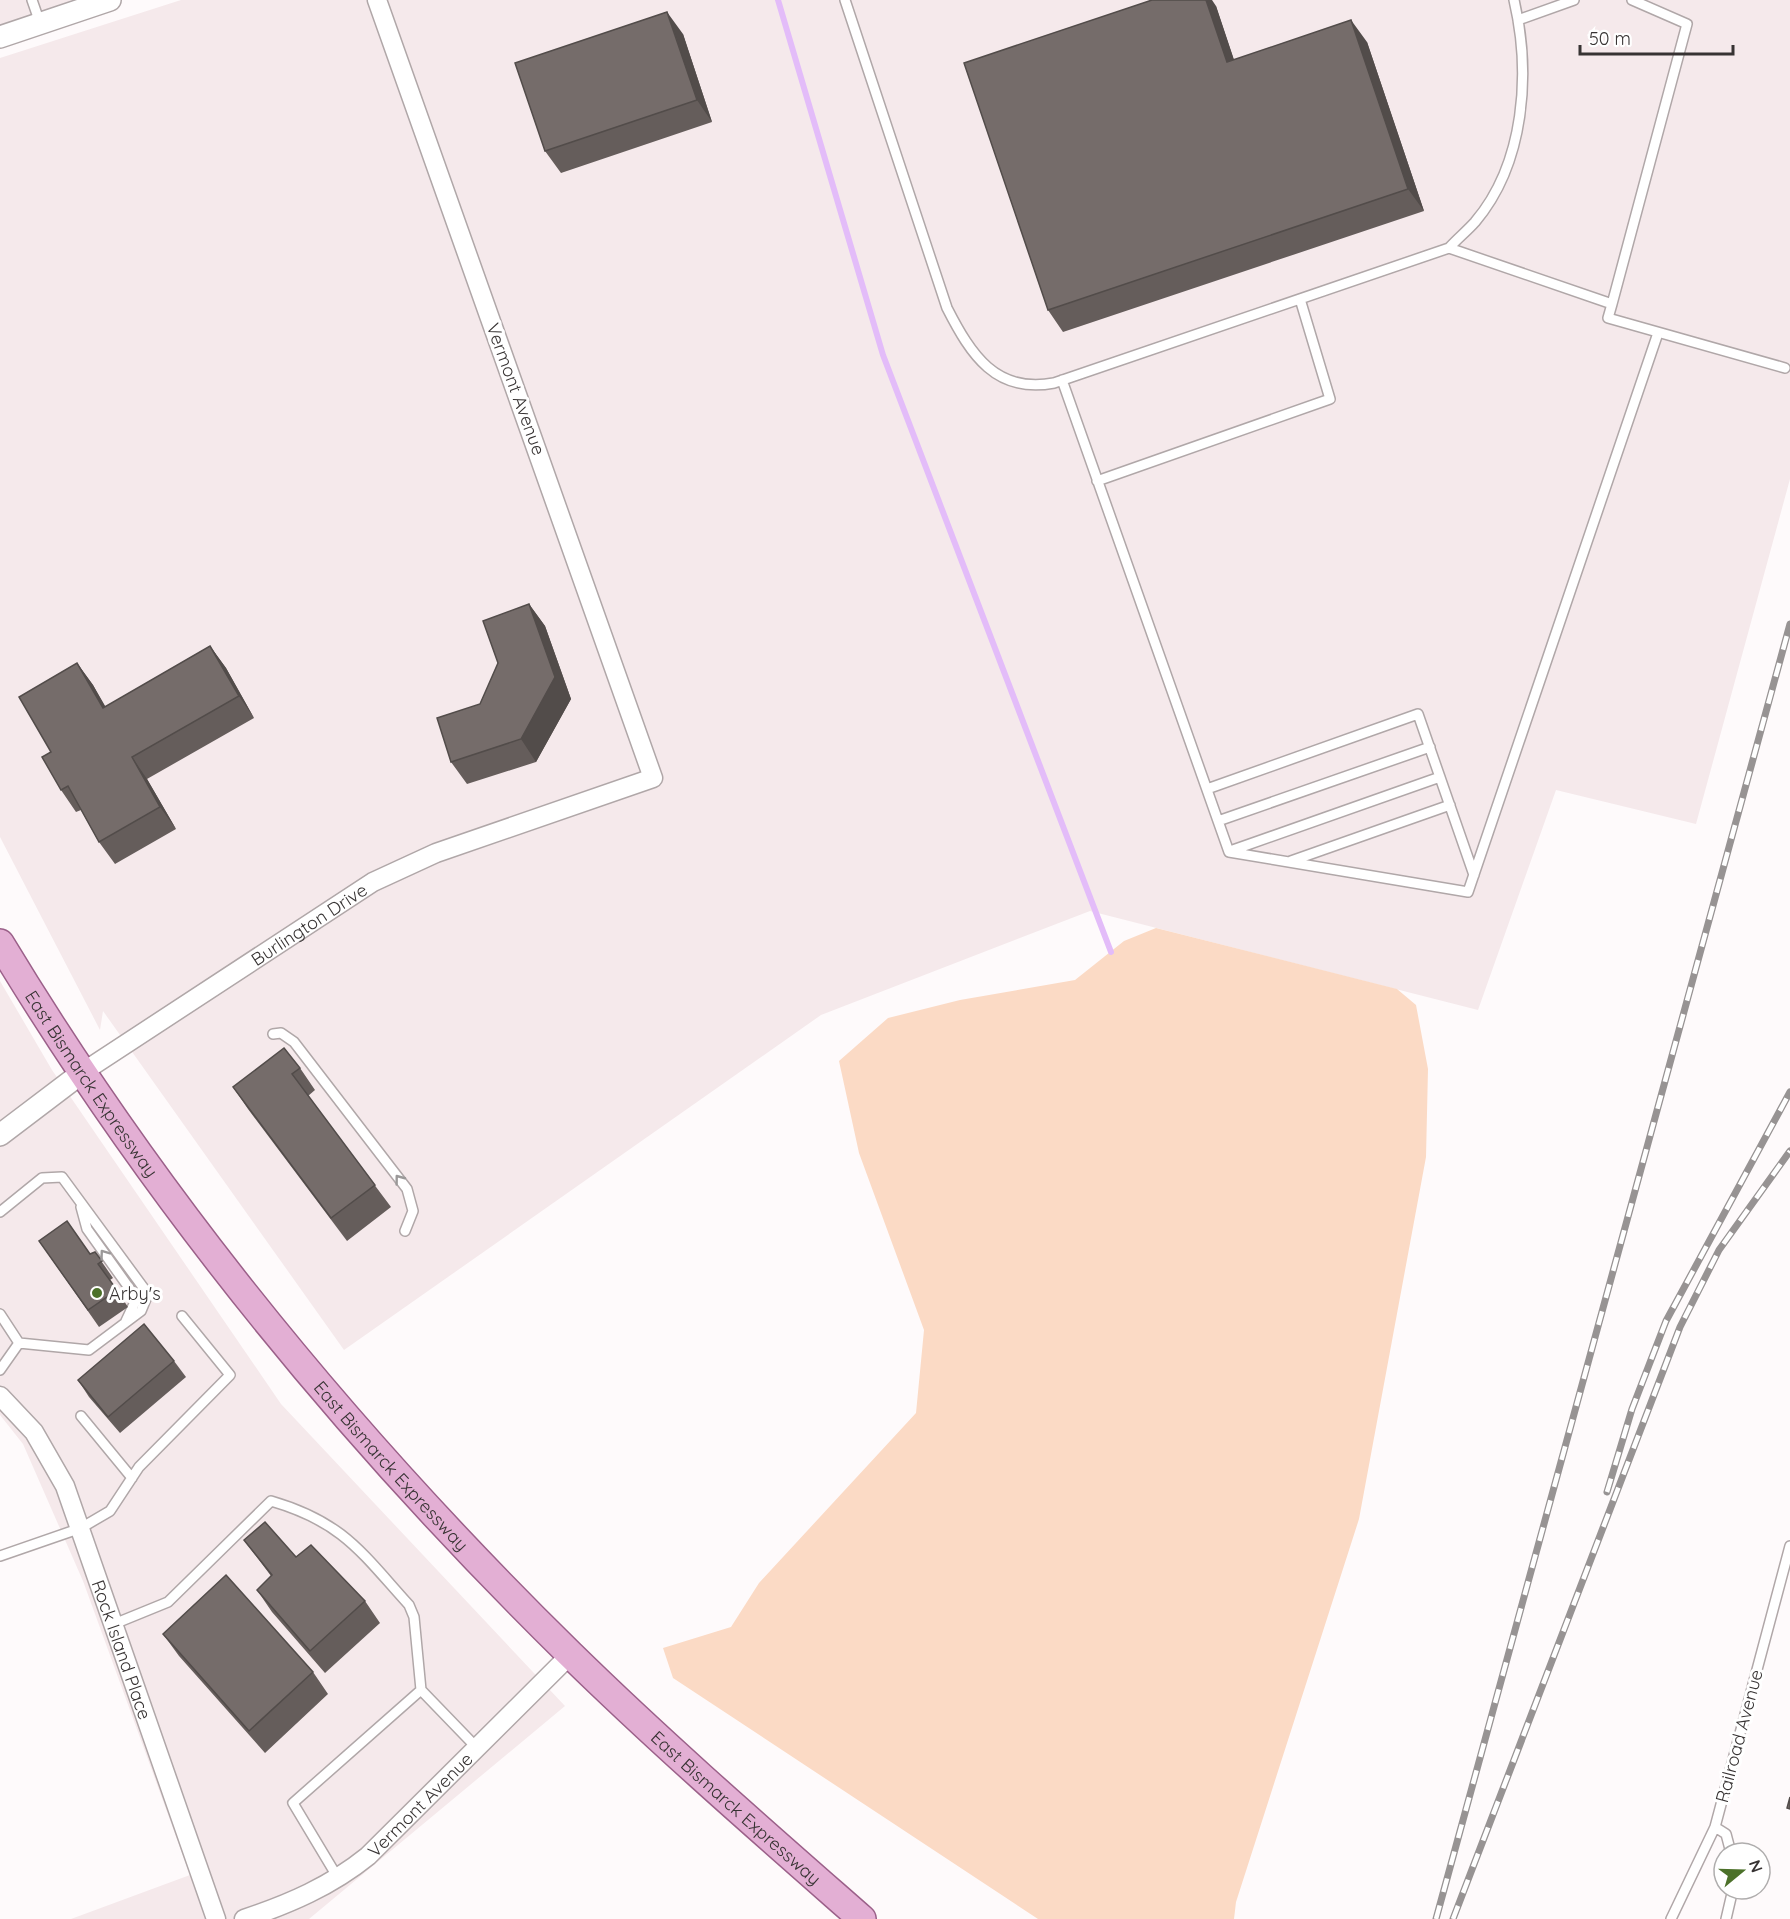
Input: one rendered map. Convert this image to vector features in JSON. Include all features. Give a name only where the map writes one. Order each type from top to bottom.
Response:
[{"type":"main road","name":"East Bismarck Expressway","points":[[0,943],[83,1072],[183,1211],[309,1372],[428,1507],[571,1654],[701,1776],[862,1919]]},
{"type":"street","points":[[0,37],[110,0]]},
{"type":"street","name":"Vermont Avenue","points":[[377,0],[652,778]]},
{"type":"street","name":"Burlington Drive","points":[[0,1135],[83,1072],[341,901],[405,866],[652,778]]},
{"type":"street","name":"Rock Island Place","points":[[0,1396],[24,1419],[45,1449],[65,1486],[198,1874],[216,1919]]},
{"type":"street","name":"Vermont Avenue","points":[[244,1919],[291,1902],[338,1878],[384,1842],[571,1654]]},
{"type":"lane","points":[[32,0],[40,23]]},
{"type":"lane","points":[[845,0],[947,308],[958,329],[990,369],[1009,382],[1033,387],[1062,380],[1449,248],[1481,213],[1498,186],[1514,146],[1523,52],[1514,0]]},
{"type":"lane","points":[[1518,20],[1574,0]]},
{"type":"lane","points":[[1632,0],[1687,24],[1608,318],[1785,368]]},
{"type":"lane","points":[[1449,248],[1612,304]]},
{"type":"lane","points":[[1097,481],[1330,399],[1300,299]]},
{"type":"lane","points":[[1229,852],[1468,892],[1658,333]]},
{"type":"lane","points":[[1062,380],[1229,852]]},
{"type":"lane","points":[[1207,789],[1418,714],[1474,874]]},
{"type":"lane","points":[[1218,820],[1430,747]]},
{"type":"lane","points":[[1229,852],[1440,777]]},
{"type":"lane","points":[[1287,862],[1450,806]]},
{"type":"lane","points":[[273,1034],[281,1034],[294,1042],[407,1189],[412,1211],[405,1231]]},
{"type":"lane","points":[[0,1212],[42,1178],[62,1177],[148,1294],[141,1311],[89,1350],[19,1343]]},
{"type":"lane","points":[[80,1202],[87,1229],[132,1292],[134,1304],[125,1323]]},
{"type":"lane","points":[[0,1314],[19,1343]]},
{"type":"lane","points":[[0,1556],[81,1528],[110,1512],[139,1467],[230,1375],[182,1316]]},
{"type":"lane","points":[[0,1370],[19,1343]]},
{"type":"lane","points":[[81,1416],[132,1478]]},
{"type":"lane","points":[[114,1624],[168,1602],[271,1501],[300,1509],[347,1537],[409,1605],[414,1617],[421,1690],[478,1749]]},
{"type":"lane","name":"Railroad Avenue","points":[[1671,1919],[1715,1827],[1790,1546]]},
{"type":"lane","points":[[338,1878],[293,1803],[421,1690]]},
{"type":"lane","points":[[1715,1827],[1726,1834],[1728,1841]]},
{"type":"lane","points":[[1726,1919],[1730,1901]]},
{"type":"shaded area","points":[[0,0],[87,0],[0,30]]},
{"type":"shaded area","points":[[181,0],[1790,0],[1790,479],[1696,824],[1556,790],[1478,1010],[1090,911],[821,1015],[344,1350],[103,1011],[100,1030],[0,837],[0,58]]},
{"type":"shaded area","points":[[1156,928],[1397,989],[1416,1005],[1428,1069],[1426,1157],[1359,1519],[1236,1902],[1234,1919],[1038,1919],[673,1678],[663,1648],[731,1627],[759,1583],[916,1413],[924,1330],[859,1153],[839,1061],[888,1018],[960,1000],[1075,980],[1124,941]]},
{"type":"shaded area","points":[[0,981],[52,1070],[281,1404],[565,1706],[309,1919],[71,1919],[190,1875],[83,1581],[23,1444],[0,1415]]},
{"type":"building","points":[[1152,0],[1206,0],[1227,62],[1351,20],[1408,189],[1048,310],[964,63]]},
{"type":"building","points":[[667,12],[697,100],[545,151],[515,63]]},
{"type":"building","points":[[529,604],[555,677],[521,739],[451,762],[437,718],[480,704],[498,663],[483,621]]},
{"type":"building","points":[[210,646],[239,696],[132,757],[160,807],[99,842],[68,786],[61,790],[42,757],[51,752],[19,697],[77,663],[103,708]]},
{"type":"building","points":[[284,1048],[300,1068],[292,1074],[375,1185],[331,1218],[233,1087]]},
{"type":"building","name":"Arby's","points":[[67,1221],[90,1254],[95,1252],[102,1261],[98,1264],[117,1290],[88,1310],[39,1241]]},
{"type":"building","points":[[144,1324],[174,1361],[108,1417],[78,1380]]},
{"type":"building","points":[[265,1522],[296,1557],[311,1545],[365,1601],[310,1651],[257,1590],[272,1575],[244,1540]]},
{"type":"building","points":[[226,1575],[313,1672],[249,1731],[163,1634]]},
{"type":"waterway","points":[[778,0],[883,355],[1111,952]]},
{"type":"railway","points":[[1436,1919],[1790,624]]},
{"type":"railway","points":[[1607,1492],[1632,1409],[1666,1321],[1790,1092]]},
{"type":"railway","points":[[1453,1919],[1680,1327],[1719,1250],[1790,1151]]},
{"type":"place","name":"Arby's","points":[[97,1293]]}]
